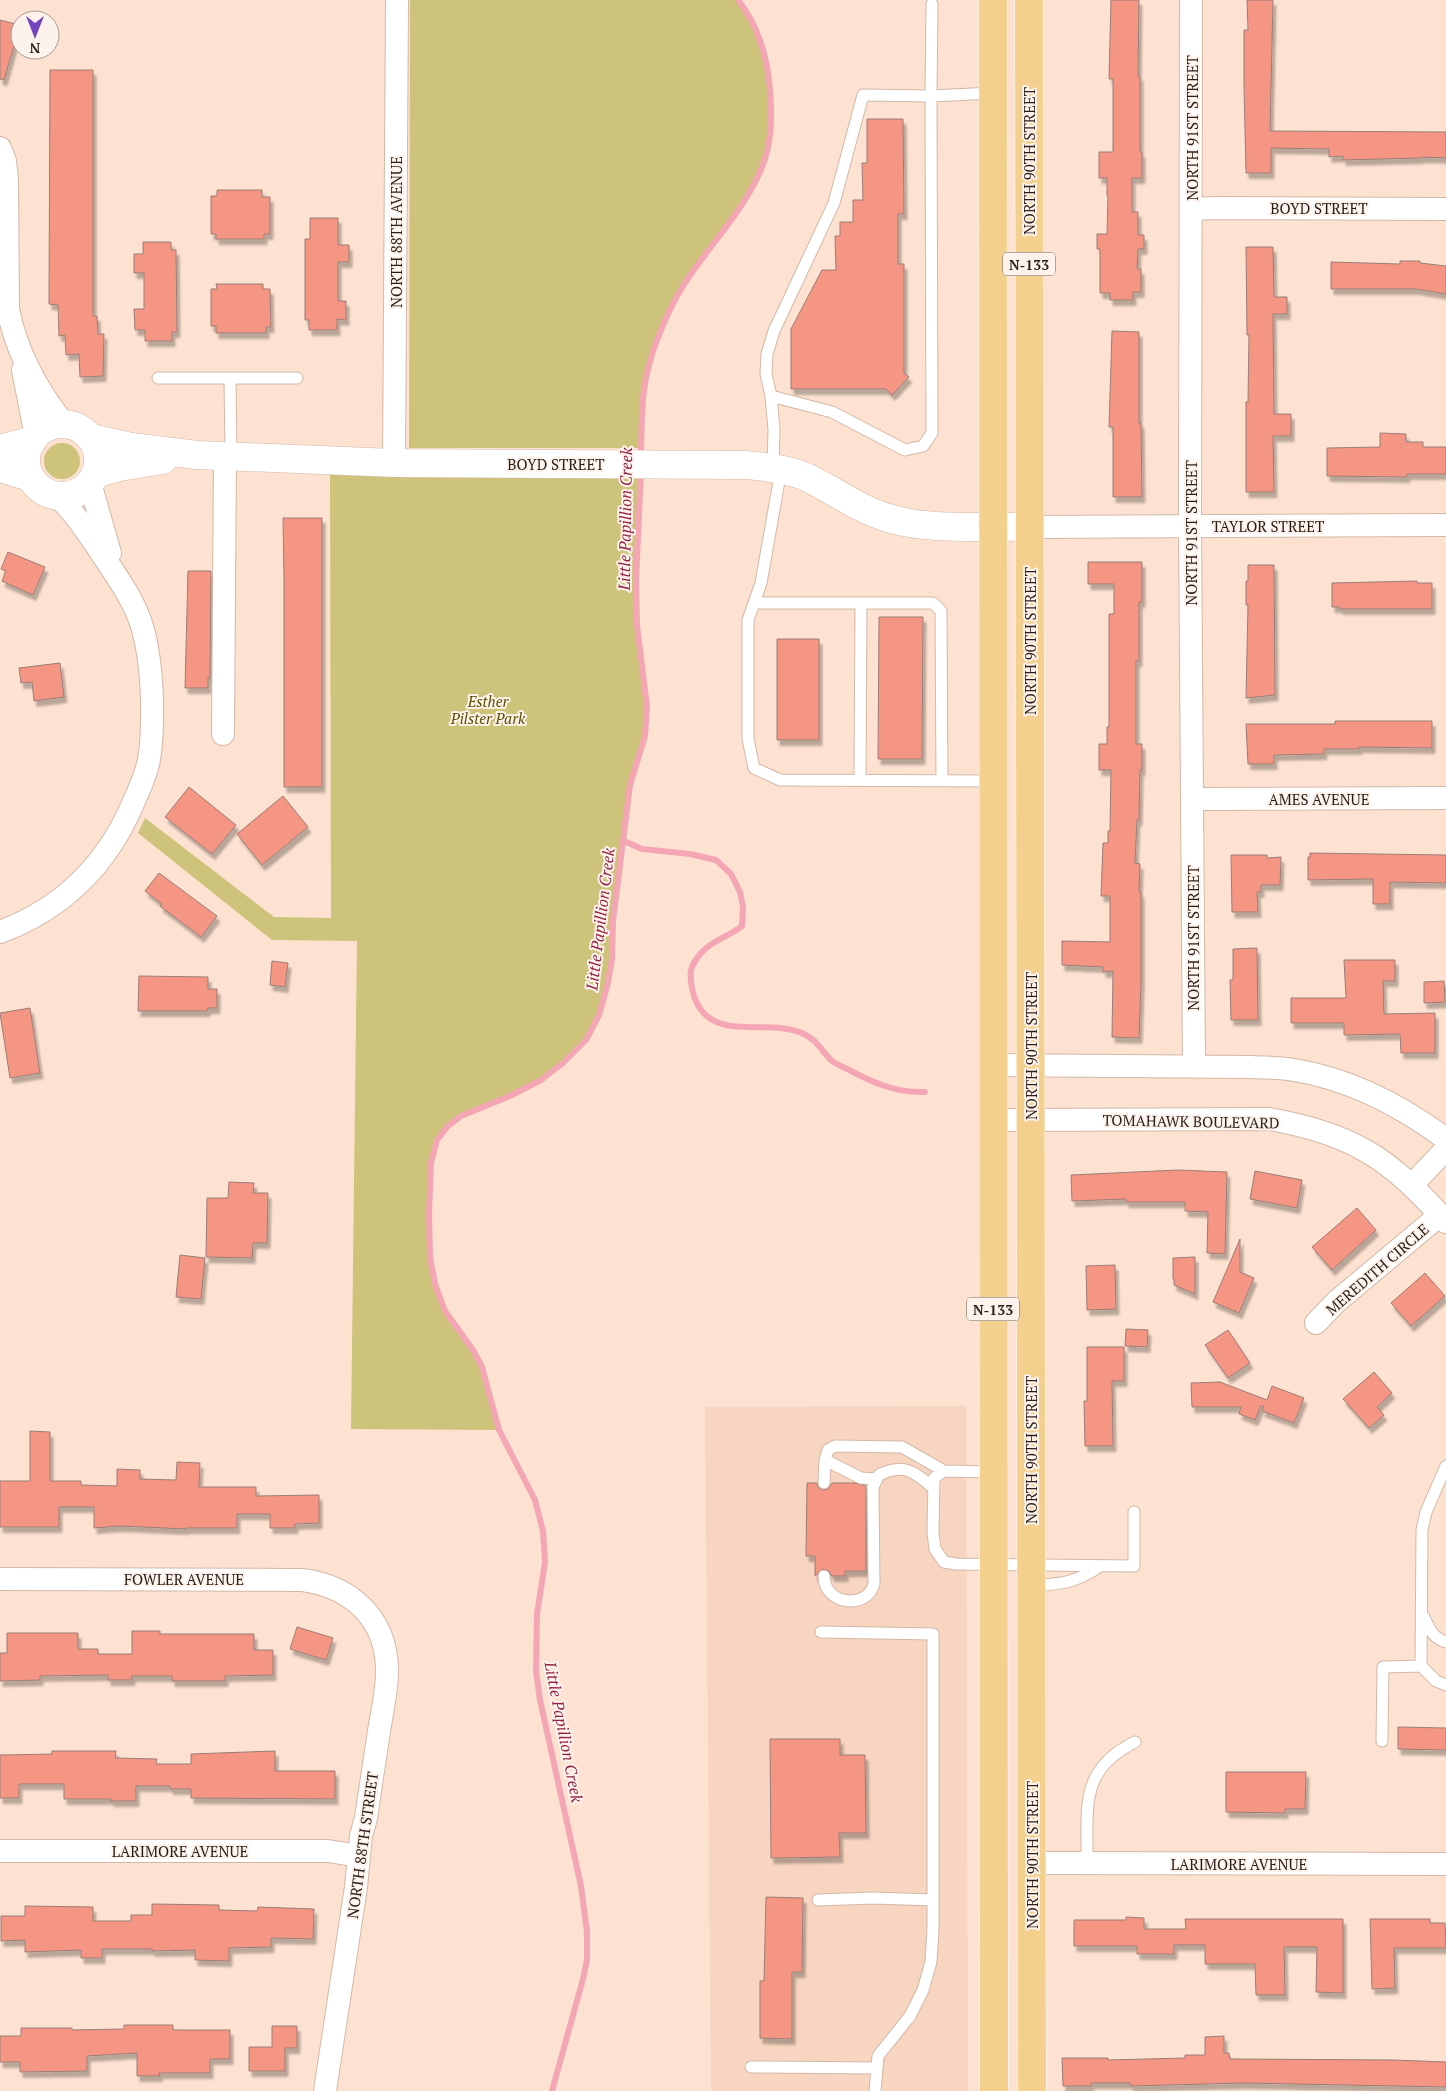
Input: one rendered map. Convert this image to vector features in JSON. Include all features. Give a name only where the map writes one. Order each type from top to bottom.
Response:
[{"type":"main road","name":"N-133","points":[[993,0],[994,2091]]},
{"type":"main road","name":"NORTH 90TH STREET","points":[[1030,0],[1029,527],[1032,2091]]},
{"type":"street","name":"NORTH 88TH AVENUE","points":[[394,463],[397,0]]},
{"type":"street","name":"NORTH 91ST STREET","points":[[1191,0],[1190,526],[1194,1066]]},
{"type":"street","points":[[0,148],[5,162],[7,179],[8,309],[18,344],[34,438],[26,454],[26,466],[30,478]]},
{"type":"street","name":"BOYD STREET","points":[[1192,210],[1216,208],[1446,209]]},
{"type":"street","points":[[0,449],[34,438],[48,427],[66,424],[34,380],[18,344]]},
{"type":"street","name":"BOYD STREET","points":[[66,424],[82,430],[91,438],[131,447],[197,455],[394,463],[746,465],[777,469],[805,477],[860,507],[893,519],[916,524],[1029,527]]},
{"type":"street","points":[[0,932],[23,924],[43,912],[86,879],[96,868],[126,820],[149,761],[152,730],[151,673],[148,652],[140,622],[121,582],[98,514],[93,479],[99,461],[97,449],[91,438]]},
{"type":"street","name":"BOYD STREET","points":[[58,497],[70,496],[81,491],[93,479],[139,463],[197,455]]},
{"type":"street","points":[[223,734],[228,455]]},
{"type":"street","points":[[0,468],[30,478],[42,490],[58,497],[79,520],[121,582]]},
{"type":"street","name":"TAYLOR STREET","points":[[1029,527],[1446,525]]},
{"type":"street","name":"AMES AVENUE","points":[[1193,799],[1446,798]]},
{"type":"street","points":[[993,1065],[1194,1066],[1292,1069],[1327,1076],[1390,1102],[1446,1139]]},
{"type":"street","name":"TOMAHAWK BOULEVARD","points":[[993,1120],[1269,1119],[1303,1125],[1329,1133],[1370,1153],[1390,1166],[1412,1185],[1443,1218]]},
{"type":"street","points":[[1412,1185],[1446,1149]]},
{"type":"street","name":"MEREDITH CIRCLE","points":[[1316,1323],[1336,1302],[1443,1218]]},
{"type":"street","name":"FOWLER AVENUE","points":[[0,1579],[302,1580],[319,1582],[335,1588],[361,1605]]},
{"type":"street","name":"NORTH 88TH STREET","points":[[325,2091],[387,1668],[385,1650],[380,1634],[372,1619],[361,1605]]},
{"type":"street","name":"LARIMORE AVENUE","points":[[0,1851],[328,1852],[359,1856]]},
{"type":"street","name":"LARIMORE AVENUE","points":[[1033,1863],[1446,1864]]},
{"type":"lane","points":[[771,396],[832,412],[904,450],[923,446],[932,433],[932,4]]},
{"type":"lane","points":[[993,93],[931,96],[863,95],[834,203],[774,330],[766,354],[766,374],[771,396],[777,469],[761,583],[748,620],[748,739],[754,768],[780,780],[993,780]]},
{"type":"lane","points":[[158,378],[297,378]]},
{"type":"lane","points":[[228,455],[230,378]]},
{"type":"lane","points":[[754,602],[933,602],[941,611],[942,780]]},
{"type":"lane","points":[[860,780],[861,602]]},
{"type":"lane","points":[[824,1483],[825,1460],[828,1450],[835,1446],[902,1447],[944,1471],[993,1472]]},
{"type":"lane","points":[[825,1460],[861,1478],[877,1479]]},
{"type":"lane","points":[[1446,1466],[1425,1514],[1422,1530],[1421,1610],[1421,1666],[1436,1681],[1446,1685]]},
{"type":"lane","points":[[824,1576],[824,1584],[829,1594],[839,1600],[852,1601],[863,1598],[872,1592],[874,1584],[873,1487],[879,1475],[891,1469],[906,1469],[916,1473],[933,1488]]},
{"type":"lane","points":[[944,1471],[934,1478],[933,1532],[935,1549],[944,1562],[994,1565],[1066,1584],[1085,1576],[1100,1566]]},
{"type":"lane","points":[[1031,1576],[1100,1566],[1134,1566],[1134,1512]]},
{"type":"lane","points":[[1421,1610],[1430,1631],[1440,1641],[1446,1642]]},
{"type":"lane","points":[[821,1632],[933,1634],[932,1962],[924,1990],[910,2016],[878,2056],[875,2091]]},
{"type":"lane","points":[[1382,1741],[1383,1666],[1421,1666]]},
{"type":"lane","points":[[1087,1863],[1088,1804],[1091,1786],[1098,1769],[1123,1748],[1135,1742]]},
{"type":"lane","points":[[818,1900],[873,1898],[933,1900]]},
{"type":"lane","points":[[751,2067],[877,2068]]},
{"type":"shaded area","points":[[966,1406],[968,2091],[711,2091],[705,1407]]},
{"type":"green space","points":[[410,0],[738,0],[750,18],[763,49],[769,80],[771,120],[768,150],[756,180],[745,200],[692,274],[661,330],[646,379],[642,412],[641,448],[409,448]]},
{"type":"green space","points":[[62,443],[69,444],[75,448],[79,454],[79,468],[75,474],[69,478],[62,479],[55,478],[49,474],[45,468],[44,461],[45,454],[49,448],[55,444]]},
{"type":"green space","name":"Esther Pilster Park","points":[[330,475],[640,478],[636,580],[637,625],[647,707],[645,736],[630,785],[613,921],[612,959],[599,1015],[586,1040],[563,1063],[541,1080],[510,1096],[461,1116],[447,1127],[437,1140],[431,1163],[430,1257],[435,1284],[445,1311],[473,1350],[482,1367],[499,1430],[351,1429],[357,941],[272,940],[138,833],[145,818],[274,917],[331,918]]},
{"type":"building","points":[[1111,0],[1139,0],[1138,76],[1140,76],[1142,178],[1132,178],[1132,212],[1138,212],[1138,235],[1144,235],[1144,249],[1138,249],[1137,269],[1141,269],[1141,292],[1133,292],[1133,300],[1110,300],[1110,293],[1100,293],[1100,249],[1097,249],[1097,234],[1107,234],[1108,196],[1107,178],[1099,178],[1099,152],[1113,152],[1113,79],[1109,79]]},
{"type":"building","points":[[1247,0],[1273,0],[1270,131],[1446,132],[1446,158],[1343,160],[1343,156],[1329,157],[1329,149],[1271,148],[1271,173],[1246,173],[1244,30],[1248,30]]},
{"type":"building","points":[[0,20],[10,22],[10,59],[4,80],[0,79]]},
{"type":"building","points":[[50,70],[93,70],[93,316],[97,316],[98,334],[104,334],[103,376],[80,377],[79,354],[66,355],[65,335],[59,336],[58,305],[49,304]]},
{"type":"building","points":[[867,119],[903,119],[904,214],[898,214],[898,264],[904,264],[904,373],[909,377],[892,395],[886,389],[791,389],[791,329],[822,270],[836,270],[835,236],[840,236],[840,222],[853,222],[853,200],[863,200],[862,163],[867,163]]},
{"type":"building","points":[[217,190],[262,190],[262,197],[270,197],[270,234],[264,234],[264,239],[216,239],[216,234],[211,234],[211,196],[217,196]]},
{"type":"building","points":[[310,218],[338,218],[338,245],[349,245],[349,262],[338,262],[338,301],[346,301],[346,320],[337,319],[337,330],[309,330],[309,320],[305,320],[305,239],[310,239]]},
{"type":"building","points":[[143,242],[171,242],[171,250],[176,250],[177,332],[172,332],[172,341],[145,341],[145,330],[135,330],[134,309],[144,309],[144,273],[134,273],[134,254],[143,254]]},
{"type":"building","points":[[1246,247],[1273,247],[1274,297],[1287,297],[1287,314],[1273,314],[1274,414],[1291,414],[1291,436],[1273,436],[1274,492],[1246,492],[1246,402],[1248,402],[1249,335],[1247,335]]},
{"type":"building","points":[[1400,261],[1420,261],[1420,263],[1446,266],[1446,294],[1416,289],[1331,289],[1331,262],[1400,264]]},
{"type":"building","points":[[216,284],[263,284],[263,289],[270,289],[271,327],[266,327],[266,333],[216,333],[216,326],[211,326],[211,289],[217,289]]},
{"type":"building","points":[[1112,331],[1139,332],[1139,423],[1141,423],[1142,497],[1113,497],[1113,427],[1109,427]]},
{"type":"building","points":[[1380,433],[1406,434],[1406,442],[1423,442],[1423,447],[1446,447],[1446,474],[1407,474],[1407,477],[1327,476],[1327,448],[1380,447]]},
{"type":"building","points":[[283,518],[322,518],[322,787],[284,787]]},
{"type":"building","points":[[8,552],[45,567],[33,595],[2,581],[6,571],[1,569]]},
{"type":"building","points":[[1088,562],[1142,562],[1142,602],[1139,602],[1139,661],[1136,661],[1136,744],[1142,744],[1142,770],[1140,770],[1139,820],[1137,820],[1135,863],[1140,864],[1139,892],[1141,892],[1139,1038],[1112,1037],[1113,971],[1103,972],[1103,967],[1062,965],[1062,941],[1110,942],[1110,896],[1101,896],[1103,843],[1108,843],[1108,831],[1110,831],[1111,770],[1099,770],[1099,744],[1107,744],[1107,727],[1109,727],[1109,614],[1114,614],[1114,584],[1088,584]]},
{"type":"building","points":[[1248,565],[1274,565],[1275,695],[1246,698],[1248,605],[1246,605],[1246,581],[1248,581]]},
{"type":"building","points":[[188,571],[211,571],[210,678],[208,678],[208,688],[185,688]]},
{"type":"building","points":[[1417,581],[1417,583],[1432,583],[1432,609],[1340,609],[1339,607],[1332,607],[1332,583]]},
{"type":"building","points":[[879,617],[923,617],[922,759],[878,759]]},
{"type":"building","points":[[777,639],[819,639],[819,740],[777,740]]},
{"type":"building","points":[[60,663],[64,697],[34,701],[32,682],[21,683],[19,668]]},
{"type":"building","points":[[1335,721],[1432,721],[1432,748],[1359,747],[1359,749],[1324,749],[1324,754],[1274,755],[1274,764],[1248,764],[1246,724],[1335,724]]},
{"type":"building","points":[[189,787],[236,825],[212,854],[165,817]]},
{"type":"building","points":[[283,796],[308,827],[262,865],[237,834]]},
{"type":"building","points":[[1310,853],[1446,855],[1446,883],[1390,882],[1390,904],[1373,904],[1373,879],[1308,880],[1308,857],[1310,857]]},
{"type":"building","points":[[1231,855],[1267,855],[1267,858],[1281,857],[1280,885],[1261,885],[1261,892],[1257,892],[1258,912],[1232,912]]},
{"type":"building","points":[[159,873],[217,916],[201,937],[160,906],[162,904],[145,891]]},
{"type":"building","points":[[1257,948],[1258,1020],[1231,1020],[1230,980],[1233,980],[1233,949]]},
{"type":"building","points":[[1344,960],[1395,960],[1395,981],[1383,981],[1384,1014],[1435,1013],[1435,1053],[1401,1053],[1400,1034],[1344,1035],[1344,1023],[1291,1023],[1291,998],[1346,998]]},
{"type":"building","points":[[272,961],[288,963],[285,987],[270,985]]},
{"type":"building","points":[[139,976],[208,977],[208,989],[217,989],[217,1008],[208,1008],[207,1011],[138,1011]]},
{"type":"building","points":[[1444,981],[1445,1002],[1424,1003],[1424,982]]},
{"type":"building","points":[[30,1008],[40,1073],[10,1078],[0,1013]]},
{"type":"building","points":[[1178,1170],[1227,1172],[1225,1254],[1207,1253],[1208,1212],[1185,1211],[1185,1202],[1126,1202],[1126,1199],[1072,1201],[1071,1175]]},
{"type":"building","points":[[1255,1171],[1302,1180],[1297,1208],[1250,1199]]},
{"type":"building","points":[[229,1182],[254,1183],[253,1193],[268,1193],[267,1243],[253,1243],[252,1258],[206,1257],[207,1198],[228,1198]]},
{"type":"building","points":[[1357,1208],[1376,1230],[1332,1270],[1312,1247]]},
{"type":"building","points":[[1240,1239],[1240,1272],[1254,1278],[1239,1313],[1213,1302]]},
{"type":"building","points":[[180,1255],[205,1258],[201,1299],[176,1297]]},
{"type":"building","points":[[1195,1257],[1195,1294],[1174,1285],[1173,1258]]},
{"type":"building","points":[[1115,1265],[1116,1309],[1087,1310],[1086,1266]]},
{"type":"building","points":[[1425,1273],[1445,1296],[1411,1326],[1391,1303]]},
{"type":"building","points":[[1126,1329],[1148,1330],[1147,1347],[1125,1346]]},
{"type":"building","points":[[1228,1330],[1250,1363],[1228,1378],[1205,1345]]},
{"type":"building","points":[[1087,1347],[1124,1347],[1124,1381],[1112,1381],[1113,1446],[1085,1446],[1084,1401],[1087,1401]]},
{"type":"building","points":[[1374,1372],[1392,1393],[1377,1407],[1384,1415],[1369,1428],[1343,1399]]},
{"type":"building","points":[[1220,1382],[1267,1400],[1272,1386],[1304,1398],[1294,1423],[1262,1411],[1264,1406],[1261,1406],[1255,1420],[1239,1414],[1241,1407],[1192,1407],[1191,1383]]},
{"type":"building","points":[[30,1431],[50,1432],[50,1481],[81,1481],[81,1485],[117,1486],[117,1469],[140,1470],[140,1479],[176,1480],[177,1462],[200,1463],[199,1487],[256,1487],[256,1496],[319,1495],[319,1523],[295,1524],[295,1528],[270,1528],[270,1514],[237,1514],[237,1528],[186,1529],[120,1526],[94,1528],[94,1507],[59,1507],[59,1527],[0,1527],[0,1481],[30,1481]]},
{"type":"building","points":[[807,1483],[817,1483],[818,1487],[823,1490],[828,1489],[832,1483],[855,1483],[866,1486],[866,1571],[845,1571],[845,1576],[832,1576],[829,1571],[823,1569],[815,1576],[815,1556],[806,1556]]},
{"type":"building","points":[[297,1627],[333,1638],[326,1660],[290,1649]]},
{"type":"building","points":[[132,1631],[160,1631],[160,1634],[254,1634],[254,1650],[273,1650],[273,1675],[225,1676],[225,1681],[172,1681],[172,1676],[132,1676],[132,1680],[108,1680],[108,1675],[40,1676],[40,1680],[0,1681],[0,1653],[7,1653],[7,1633],[78,1633],[78,1649],[98,1649],[98,1654],[132,1654]]},
{"type":"building","points":[[1398,1727],[1446,1728],[1446,1750],[1398,1749]]},
{"type":"building","points":[[770,1739],[840,1739],[840,1755],[865,1755],[866,1833],[839,1833],[840,1857],[771,1858]]},
{"type":"building","points":[[52,1751],[116,1751],[115,1758],[157,1759],[156,1764],[191,1764],[191,1754],[275,1751],[275,1771],[335,1771],[335,1799],[191,1798],[191,1789],[170,1789],[170,1786],[136,1786],[136,1801],[64,1799],[64,1784],[19,1784],[19,1798],[0,1798],[0,1755],[52,1754]]},
{"type":"building","points":[[1226,1772],[1306,1772],[1305,1809],[1285,1809],[1285,1813],[1226,1812]]},
{"type":"building","points":[[766,1897],[803,1898],[802,1972],[792,1972],[792,2039],[760,2038],[760,1981],[764,1981]]},
{"type":"building","points":[[152,1904],[219,1905],[219,1910],[257,1911],[258,1907],[314,1909],[313,1939],[271,1938],[271,1947],[229,1948],[229,1961],[195,1960],[195,1950],[152,1951],[152,1949],[102,1949],[102,1958],[81,1958],[81,1950],[25,1952],[25,1940],[1,1941],[1,1916],[25,1916],[25,1906],[93,1907],[93,1921],[131,1921],[131,1915],[152,1915]]},
{"type":"building","points":[[1126,1917],[1144,1918],[1144,1929],[1186,1929],[1185,1919],[1343,1919],[1343,1993],[1316,1992],[1317,1947],[1284,1947],[1285,1995],[1256,1995],[1255,1964],[1205,1964],[1205,1945],[1174,1945],[1174,1954],[1137,1954],[1137,1946],[1074,1946],[1074,1920],[1126,1920]]},
{"type":"building","points":[[1370,1919],[1430,1919],[1430,1923],[1445,1923],[1446,1948],[1394,1948],[1395,1988],[1372,1989]]},
{"type":"building","points":[[124,2025],[173,2025],[173,2030],[230,2030],[230,2059],[210,2059],[210,2073],[159,2073],[160,2076],[137,2076],[137,2053],[87,2056],[87,2071],[20,2072],[20,2062],[0,2062],[0,2036],[21,2036],[21,2028],[72,2028],[72,2030],[124,2029]]},
{"type":"building","points":[[272,2026],[297,2026],[297,2048],[285,2048],[285,2071],[249,2071],[249,2047],[272,2047]]},
{"type":"building","points":[[1224,2036],[1224,2053],[1229,2053],[1230,2059],[1446,2062],[1446,2087],[1243,2083],[1130,2086],[1130,2083],[1091,2083],[1091,2086],[1063,2086],[1062,2058],[1108,2058],[1108,2060],[1185,2058],[1185,2055],[1205,2055],[1205,2037]]},
{"type":"waterway","name":"Little Papillion Creek","points":[[641,459],[642,413],[647,371],[660,333],[672,305],[683,286],[749,193],[758,177],[768,149],[771,130],[768,70],[755,28],[738,0]]},
{"type":"waterway","name":"Little Papillion Creek","points":[[552,2091],[583,1979],[587,1960],[587,1932],[581,1886],[540,1700],[536,1671],[537,1614],[545,1562],[543,1531],[535,1500],[499,1430],[482,1367],[473,1350],[445,1311],[435,1284],[430,1257],[431,1163],[437,1140],[447,1127],[461,1116],[510,1096],[541,1080],[563,1063],[586,1040],[599,1015],[612,959],[613,921],[630,785],[645,736],[647,707],[637,625],[636,580],[641,471]]},
{"type":"waterway","points":[[624,841],[642,849],[690,854],[716,860],[731,874],[740,892],[743,907],[742,926],[705,949],[691,969],[692,988],[698,1006],[709,1018],[722,1024],[738,1027],[787,1029],[802,1033],[816,1042],[832,1061],[858,1075],[895,1089],[925,1092]]}]
